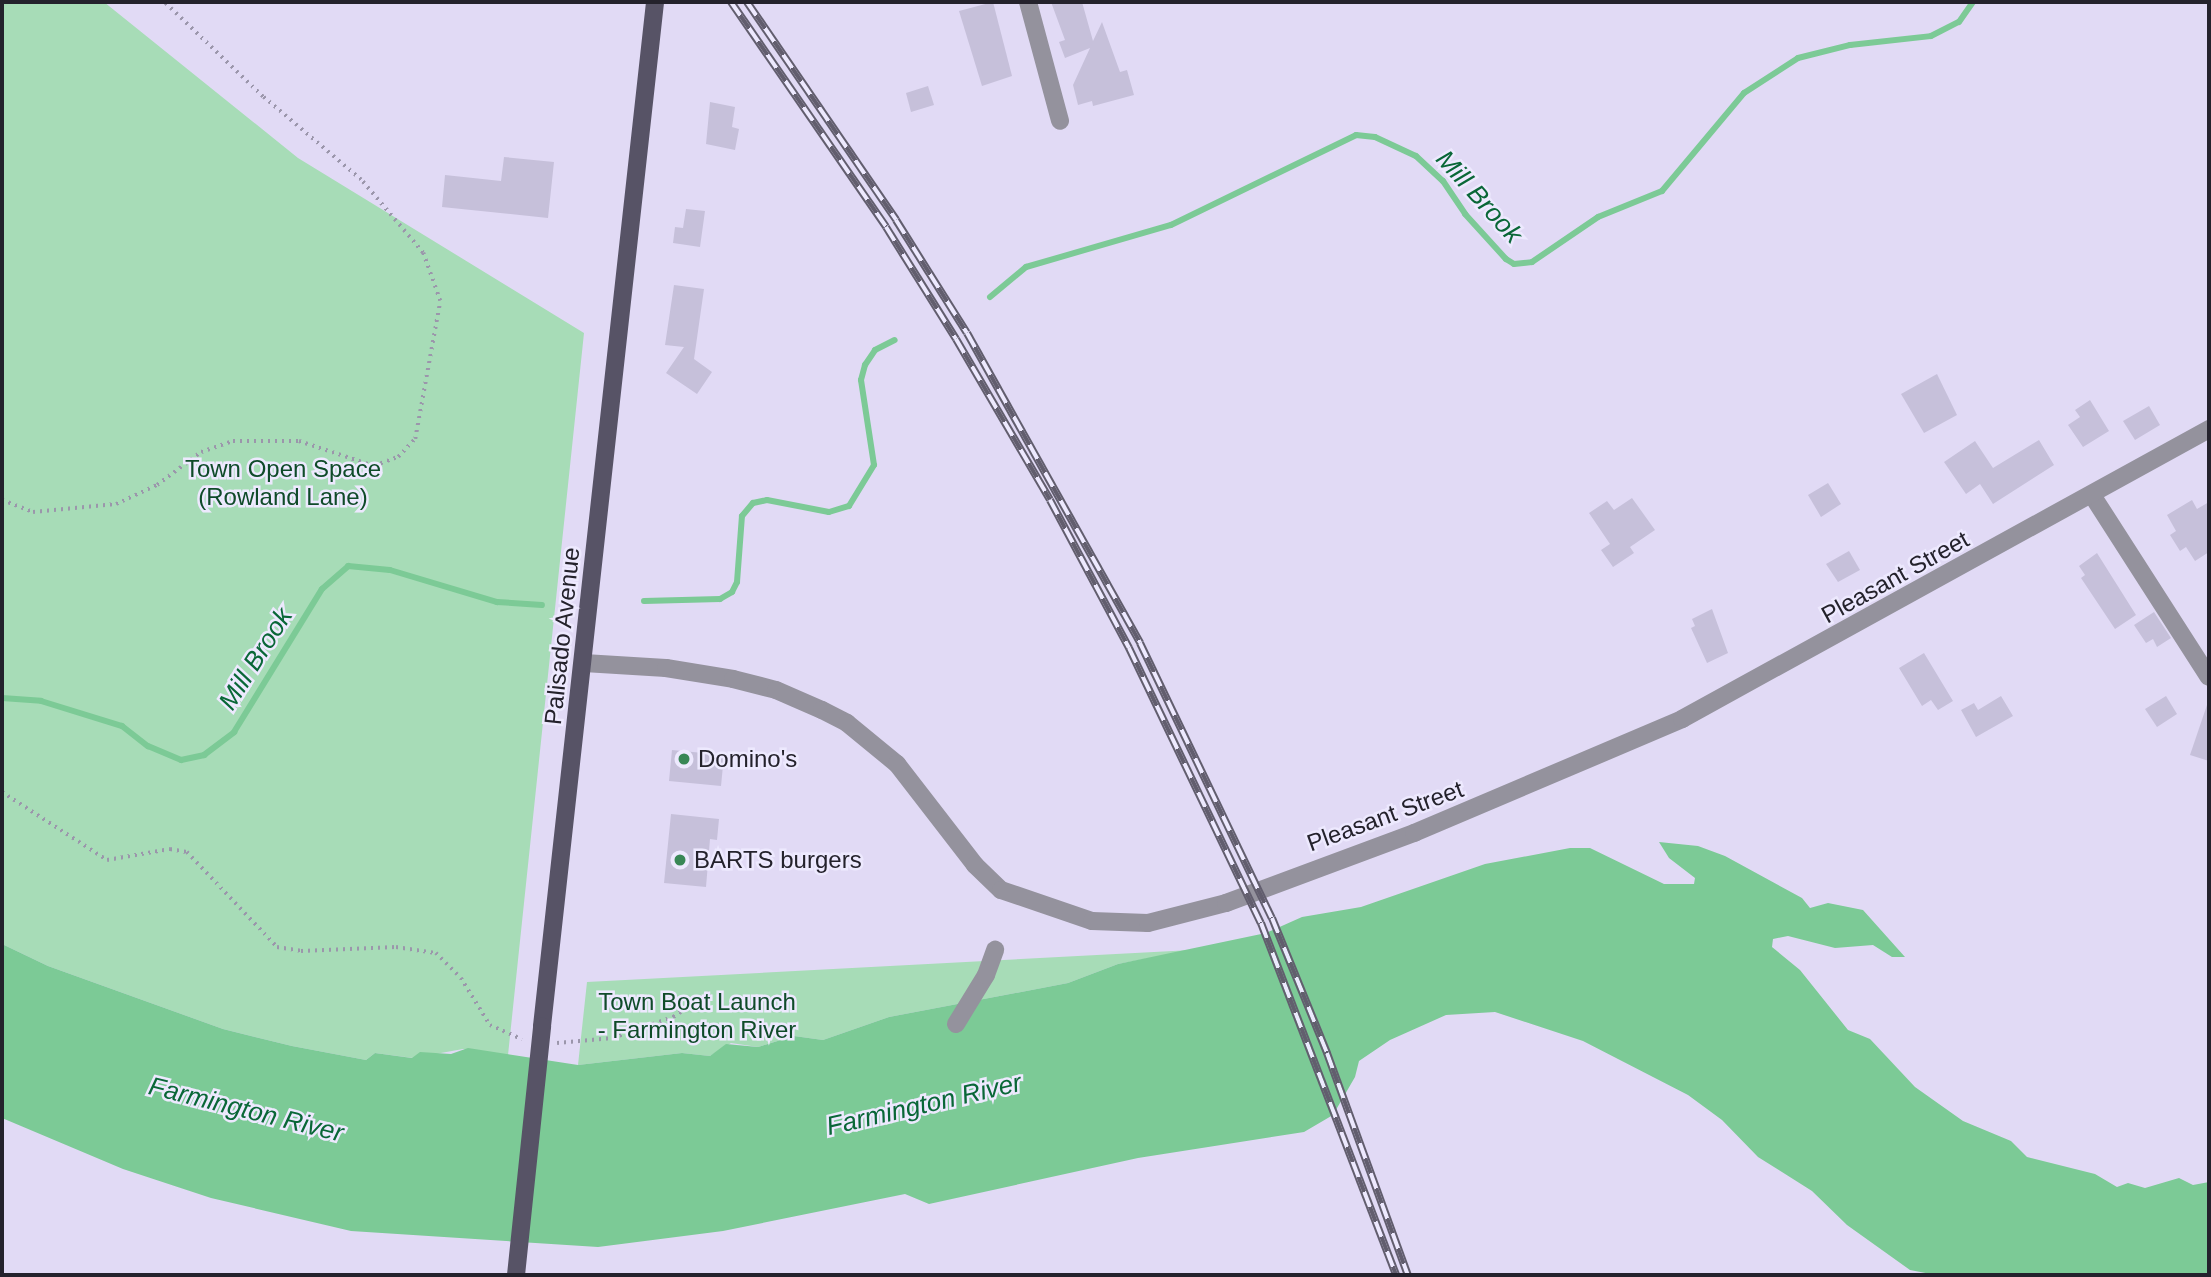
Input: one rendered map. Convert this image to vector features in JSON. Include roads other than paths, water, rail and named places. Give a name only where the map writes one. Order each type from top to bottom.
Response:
[{"type":"main road","name":"Palisado Avenue","points":[[516,1275],[655,2]]},
{"type":"street","points":[[1028,2],[1060,121]]},
{"type":"street","name":"Pleasant Street","points":[[584,663],[666,668],[733,679],[776,690],[822,710],[847,723],[897,764],[975,865],[1001,890],[1091,921],[1148,923],[1226,903],[1414,833],[1682,719],[2209,429]]},
{"type":"street","points":[[2092,495],[2209,677]]},
{"type":"street","points":[[956,1024],[986,975],[995,950]]},
{"type":"water","name":"Farmington River","points":[[1659,842],[1698,846],[1725,856],[1802,898],[1810,908],[1828,903],[1863,910],[1905,957],[1892,957],[1873,945],[1835,948],[1788,936],[1773,939],[1772,947],[1800,970],[1848,1030],[1870,1039],[1915,1087],[1963,1121],[2011,1141],[2027,1157],[2095,1174],[2117,1187],[2128,1183],[2145,1188],[2179,1178],[2193,1185],[2209,1182],[2209,1275],[1936,1275],[1910,1270],[1847,1225],[1812,1191],[1758,1157],[1722,1120],[1688,1095],[1583,1041],[1495,1012],[1446,1015],[1390,1040],[1359,1061],[1355,1077],[1333,1115],[1304,1132],[1138,1158],[929,1204],[905,1194],[723,1231],[598,1247],[351,1231],[211,1198],[123,1169],[2,1118],[2,944],[48,966],[223,1029],[292,1046],[366,1060],[375,1053],[412,1058],[420,1052],[451,1054],[468,1048],[578,1065],[682,1053],[710,1056],[726,1044],[758,1047],[794,1036],[823,1040],[889,1017],[1068,983],[1118,964],[1266,933],[1302,917],[1361,907],[1485,864],[1570,848],[1590,848],[1664,884],[1694,884],[1695,878],[1669,858]]},
{"type":"waterway","name":"Mill Brook","points":[[990,297],[1026,267],[1171,225],[1356,135],[1375,137],[1416,156],[1443,181],[1465,214],[1506,259],[1514,264],[1532,262],[1598,217],[1662,191],[1744,93],[1798,58],[1850,45],[1931,36],[1959,22],[1973,2]]},
{"type":"waterway","name":"Mill Brook","points":[[644,601],[720,599],[732,592],[737,582],[742,516],[753,503],[767,500],[829,512],[849,506],[874,465],[861,380],[865,365],[875,350],[895,340]]},
{"type":"waterway","name":"Mill Brook","points":[[2,698],[41,701],[122,726],[148,746],[181,760],[204,755],[234,732],[322,589],[348,566],[390,570],[497,602],[542,605]]},
{"type":"railway","points":[[731,2],[886,227],[956,339],[1050,500],[1129,648],[1261,923],[1396,1275]]},
{"type":"railway","points":[[747,2],[896,220],[967,333],[1140,643],[1272,918],[1327,1053],[1408,1275]]},
{"type":"place","name":"Domino's","points":[[684,759]]},
{"type":"place","name":"BARTS burgers","points":[[680,860]]},
{"type":"park label","name":"Town Open Space (Rowland Lane)","points":[[283,483]]},
{"type":"park label","name":"Town Boat Launch - Farmington River","points":[[697,1016]]}]
